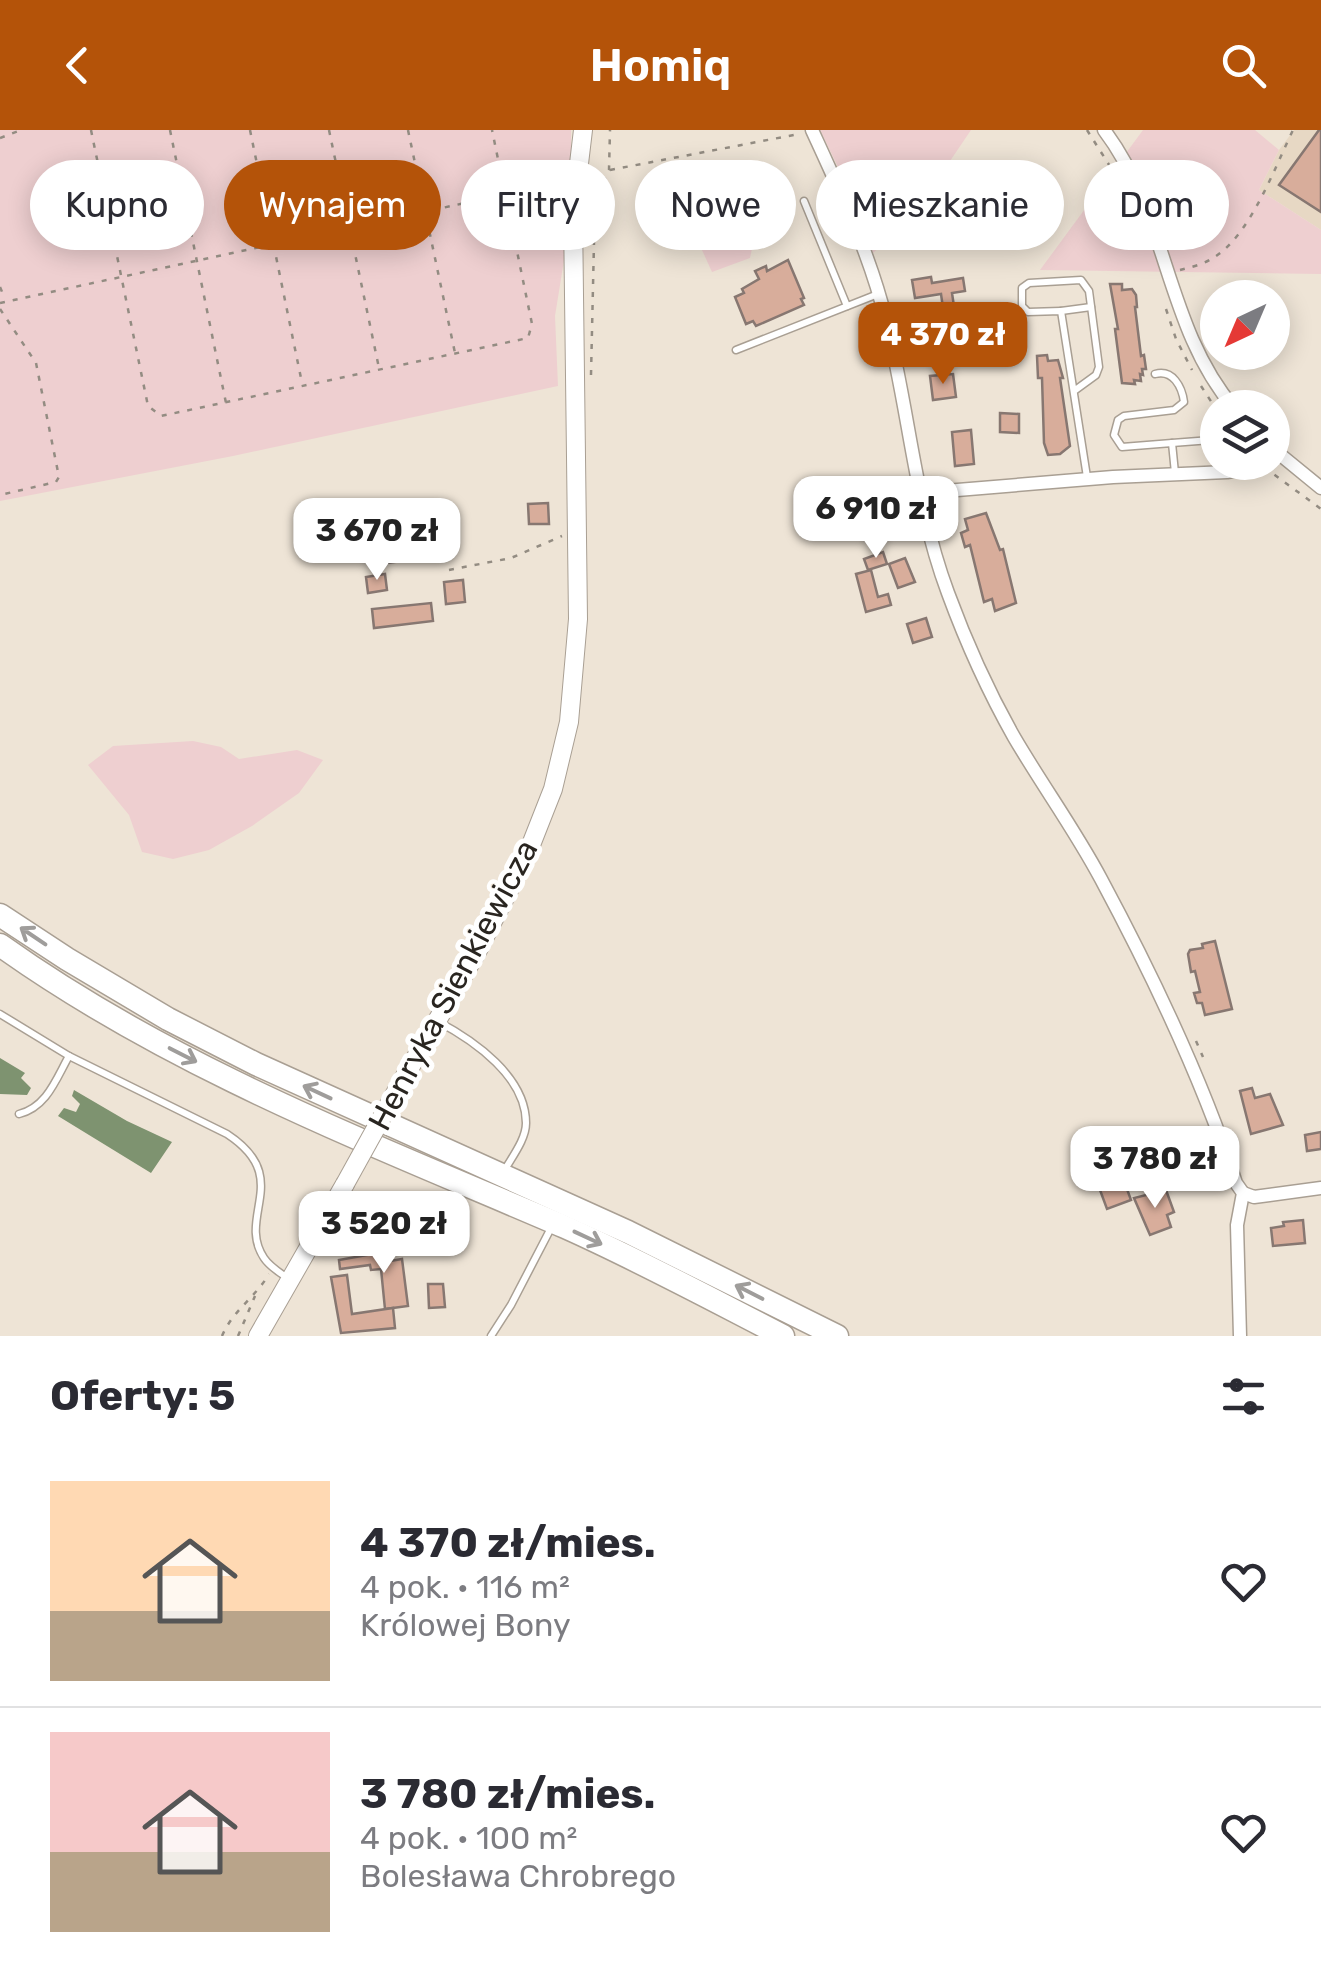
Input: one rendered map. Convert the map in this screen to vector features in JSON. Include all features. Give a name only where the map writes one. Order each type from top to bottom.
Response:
[{"type":"highway","points":[[0,914],[168,1019],[256,1064],[628,1232],[837,1336]]},
{"type":"highway","points":[[0,945],[98,1009],[284,1106],[656,1270],[783,1336]]},
{"type":"street","name":"Henryka Sienkiewicza","points":[[579,160],[582,130]]},
{"type":"street","points":[[1104,130],[1150,212],[1192,342],[1223,390]]},
{"type":"street","points":[[806,131],[860,241],[879,294],[920,493],[947,592],[977,663],[1014,736],[1076,834],[1127,930],[1211,1108],[1242,1193],[1254,1198],[1321,1188]]},
{"type":"street","name":"Henryka Sienkiewicza","points":[[258,1336],[513,886],[552,789],[574,688],[578,522],[574,250]]},
{"type":"street","points":[[1290,464],[1321,488]]},
{"type":"street","points":[[920,493],[1200,473]]},
{"type":"street","points":[[1240,1336],[1237,1226],[1242,1193]]},
{"type":"lane","points":[[804,202],[847,306]]},
{"type":"lane","points":[[1074,391],[1088,383],[1099,367],[1089,292],[1081,280],[1029,284],[1022,288],[1022,306],[1028,312],[1091,308]]},
{"type":"lane","points":[[736,350],[879,294]]},
{"type":"lane","points":[[1061,311],[1088,479]]},
{"type":"lane","points":[[1154,374],[1168,374],[1176,380],[1184,402],[1174,410],[1118,420],[1114,435],[1122,447],[1200,441]]},
{"type":"lane","points":[[1172,443],[1175,474]]},
{"type":"lane","points":[[0,1014],[69,1056],[228,1134],[245,1147],[259,1169],[263,1188],[257,1236],[261,1255],[290,1280]]},
{"type":"lane","points":[[437,1021],[494,1062],[518,1087],[526,1123],[522,1141],[503,1174]]},
{"type":"lane","points":[[19,1114],[37,1107],[48,1095],[69,1056]]},
{"type":"lane","points":[[491,1336],[554,1223]]},
{"type":"path","points":[[0,138],[21,130]]},
{"type":"path","points":[[91,130],[151,411],[161,416],[522,340],[533,330],[516,250]]},
{"type":"path","points":[[170,130],[226,402]]},
{"type":"path","points":[[250,130],[256,160]]},
{"type":"path","points":[[329,130],[335,160]]},
{"type":"path","points":[[408,130],[414,160]]},
{"type":"path","points":[[492,130],[498,160]]},
{"type":"path","points":[[609,160],[610,130]]},
{"type":"path","points":[[1169,273],[1201,264],[1229,246],[1266,187],[1293,130]]},
{"type":"path","points":[[615,169],[806,131]]},
{"type":"path","points":[[0,495],[56,482],[59,477],[36,363],[0,306],[6,301],[245,250]]},
{"type":"path","points":[[274,250],[302,386]]},
{"type":"path","points":[[354,250],[380,370]]},
{"type":"path","points":[[433,250],[455,354]]},
{"type":"path","points":[[591,373],[594,250]]},
{"type":"path","points":[[0,287],[6,301]]},
{"type":"path","points":[[1281,480],[1321,509]]},
{"type":"path","points":[[448,570],[511,558],[561,537],[578,522]]},
{"type":"path","points":[[1195,1039],[1204,1068]]},
{"type":"path","points":[[238,1336],[255,1295]]},
{"type":"shaded area","points":[[0,130],[571,130],[571,160],[461,160],[461,250],[566,250],[555,316],[558,386],[0,501]]},
{"type":"shaded area","points":[[820,130],[971,130],[951,160],[835,160]]},
{"type":"shaded area","points":[[1143,130],[1255,130],[1279,150],[1259,190],[1321,230],[1321,274],[1040,270],[1055,250],[1064,250],[1064,237],[1084,210],[1084,250],[1229,250],[1229,160],[1121,160]]},
{"type":"shaded area","points":[[1294,130],[1321,130],[1321,230],[1259,190]]},
{"type":"shaded area","points":[[702,250],[752,250],[750,258],[712,272]]},
{"type":"shaded area","points":[[193,741],[221,747],[239,759],[297,750],[323,760],[299,793],[209,850],[173,859],[142,852],[129,815],[88,765],[113,746]]},
{"type":"shaded area","points":[[0,1058],[25,1073],[21,1078],[31,1088],[27,1095],[0,1094]]},
{"type":"shaded area","points":[[74,1090],[172,1142],[151,1173],[58,1116],[64,1108],[76,1112],[80,1104],[72,1096]]},
{"type":"building","points":[[1321,130],[1321,212],[1279,185]]},
{"type":"building","points":[[788,260],[804,305],[756,326],[753,321],[746,324],[735,297],[759,279],[755,271],[766,266],[767,271]]},
{"type":"building","points":[[931,277],[932,283],[963,278],[965,291],[952,293],[955,313],[944,315],[941,294],[915,298],[912,280]]},
{"type":"building","points":[[1110,284],[1122,284],[1122,290],[1132,289],[1136,295],[1141,356],[1144,355],[1146,369],[1142,369],[1141,381],[1134,380],[1135,384],[1122,383]]},
{"type":"building","points":[[1047,355],[1048,361],[1058,360],[1063,378],[1070,446],[1060,454],[1048,455],[1037,356]]},
{"type":"building","points":[[953,374],[956,397],[933,400],[930,376]]},
{"type":"building","points":[[1000,413],[1019,414],[1019,433],[1000,432]]},
{"type":"building","points":[[971,430],[974,464],[955,466],[952,432]]},
{"type":"building","points":[[548,503],[549,524],[529,524],[528,504]]},
{"type":"building","points":[[986,513],[1000,550],[1003,549],[1016,603],[995,611],[992,599],[984,602],[970,545],[965,547],[961,533],[968,530],[965,519]]},
{"type":"building","points":[[429,538],[431,558],[375,564],[373,544]]},
{"type":"building","points":[[883,552],[887,564],[868,570],[864,559]]},
{"type":"building","points":[[905,558],[915,582],[898,588],[889,564]]},
{"type":"building","points":[[871,570],[878,597],[888,594],[891,605],[866,612],[856,574]]},
{"type":"building","points":[[385,574],[387,590],[368,593],[366,577]]},
{"type":"building","points":[[463,580],[465,602],[446,604],[444,582]]},
{"type":"building","points":[[431,603],[433,621],[374,628],[372,609]]},
{"type":"building","points":[[926,618],[932,637],[913,643],[907,624]]},
{"type":"building","points":[[1215,941],[1232,1009],[1205,1015],[1194,993],[1200,992],[1188,954]]},
{"type":"building","points":[[1252,1088],[1255,1098],[1270,1094],[1283,1125],[1251,1134],[1240,1091]]},
{"type":"building","points":[[1321,1132],[1321,1149],[1307,1151],[1305,1135]]},
{"type":"building","points":[[1124,1181],[1131,1200],[1107,1209],[1100,1190]]},
{"type":"building","points":[[1166,1190],[1174,1212],[1167,1215],[1171,1227],[1150,1235],[1134,1198]]},
{"type":"building","points":[[1303,1220],[1305,1243],[1273,1246],[1271,1228]]},
{"type":"building","points":[[389,1251],[390,1261],[402,1259],[408,1306],[385,1309],[381,1269],[371,1270],[370,1265],[340,1269],[339,1260]]},
{"type":"building","points":[[347,1275],[352,1314],[393,1308],[395,1328],[341,1333],[331,1277]]},
{"type":"building","points":[[428,1284],[443,1284],[445,1307],[429,1308]]}]
